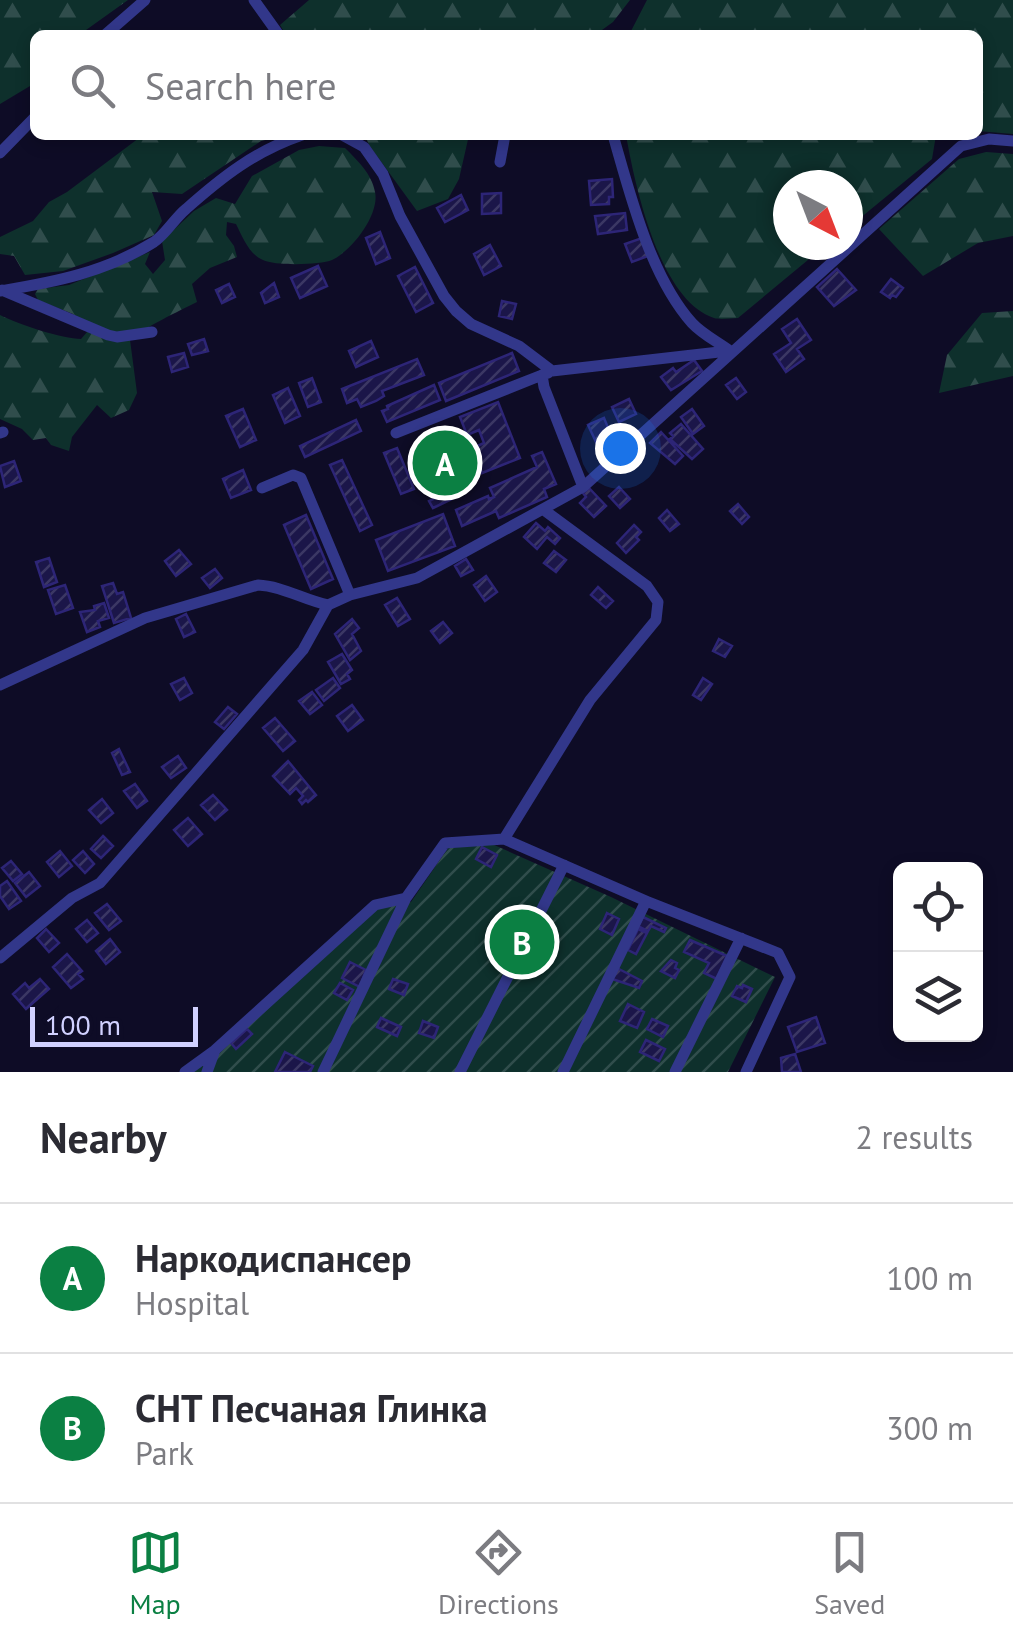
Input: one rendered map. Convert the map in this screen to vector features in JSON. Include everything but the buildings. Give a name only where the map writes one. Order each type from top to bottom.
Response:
[{"type":"street","points":[[111,30],[145,0]]},
{"type":"street","points":[[254,0],[276,30]]},
{"type":"street","points":[[0,154],[30,122]]},
{"type":"street","points":[[0,958],[72,898],[100,883],[302,650],[328,606],[350,595],[416,578],[583,487],[960,146],[989,139],[1013,141]]},
{"type":"street","points":[[1,291],[68,280],[158,240],[182,212],[242,162],[287,140]]},
{"type":"street","points":[[350,140],[364,148]]},
{"type":"street","points":[[358,140],[383,174],[400,216],[456,311],[471,324],[519,346],[548,373]]},
{"type":"street","points":[[500,162],[504,140]]},
{"type":"street","points":[[615,140],[631,196],[663,279],[693,324],[730,351]]},
{"type":"street","points":[[1,291],[108,335],[152,332]]},
{"type":"street","points":[[396,433],[548,373],[730,351]]},
{"type":"street","points":[[548,373],[544,387],[583,487]]},
{"type":"street","points":[[262,488],[293,474],[302,478],[350,595]]},
{"type":"street","points":[[504,839],[590,700],[651,628],[658,612],[658,602],[647,586],[544,510]]},
{"type":"street","points":[[0,685],[145,618],[258,585],[273,586],[328,606]]},
{"type":"street","points":[[323,1072],[406,898],[445,843],[504,839],[778,953],[790,977],[750,1068]]},
{"type":"street","points":[[460,1072],[564,865]]},
{"type":"street","points":[[186,1072],[375,905],[406,898]]},
{"type":"street","points":[[563,1072],[646,901]]},
{"type":"street","points":[[675,1072],[741,938]]},
{"type":"street","points":[[207,1072],[215,1050]]},
{"type":"green space","points":[[0,0],[128,0],[86,30],[30,30],[30,86],[0,104]]},
{"type":"green space","points":[[309,0],[630,0],[602,30],[283,30],[280,25]]},
{"type":"green space","points":[[647,0],[1013,0],[1013,134],[983,131],[983,30],[632,30]]},
{"type":"green space","points":[[136,140],[265,140],[182,194],[152,192],[162,221],[154,235],[63,271],[25,275],[14,256],[0,254],[0,237],[33,221],[49,202]]},
{"type":"green space","points":[[367,140],[468,140],[459,179],[448,199],[417,211]]},
{"type":"green space","points":[[627,140],[935,140],[932,159],[863,216],[863,170],[773,170],[773,260],[808,260],[738,318],[714,318],[695,307],[678,289],[664,265],[643,210]]},
{"type":"green space","points":[[319,146],[345,148],[371,179],[375,192],[369,221],[348,249],[326,262],[269,262],[250,250],[236,224],[227,222],[226,235],[237,257],[210,268],[192,284],[197,302],[130,340],[137,393],[129,410],[111,418],[97,405],[72,437],[69,451],[51,445],[46,438],[33,440],[22,429],[0,419],[0,315],[63,337],[81,339],[88,331],[73,314],[38,300],[38,289],[69,285],[150,252],[145,264],[153,274],[165,260],[162,241],[194,211],[216,198],[235,204],[252,176],[299,150]]},
{"type":"green space","points":[[986,152],[1013,154],[1013,236],[978,243],[923,276],[879,229],[959,159]]},
{"type":"green space","points":[[1013,311],[1013,376],[939,393],[947,355],[982,313]]},
{"type":"green space","points":[[492,844],[775,977],[728,1072],[192,1072],[378,908],[411,902],[448,848]]},
{"type":"place","name":"Наркодиспансер","points":[[445,463]]},
{"type":"place","name":"СНТ Песчаная Глинка","points":[[522,942]]}]
